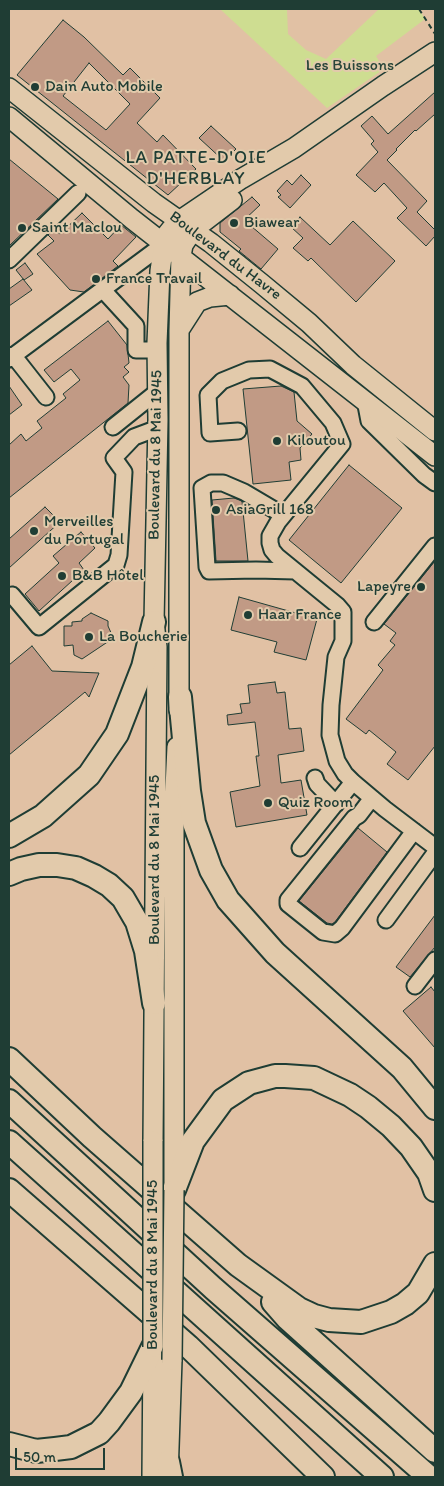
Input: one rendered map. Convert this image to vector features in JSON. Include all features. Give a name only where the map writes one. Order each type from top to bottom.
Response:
[{"type":"highway","points":[[9,836],[43,816],[89,775],[117,734],[155,630]]},
{"type":"highway","points":[[180,697],[194,823],[211,870],[228,900],[275,953],[402,1068],[435,1108]]},
{"type":"highway","points":[[9,874],[21,868],[57,864],[76,868],[109,885],[123,898],[137,922],[146,951],[154,1003]]},
{"type":"highway","points":[[11,1063],[238,1265],[299,1309],[329,1320],[362,1322],[391,1312],[405,1304],[418,1293],[435,1264]]},
{"type":"highway","points":[[174,1190],[193,1141],[223,1100],[249,1083],[275,1076],[314,1078],[350,1094],[391,1126],[411,1147],[429,1173],[435,1190]]},
{"type":"highway","points":[[9,1101],[213,1288],[429,1477]]},
{"type":"highway","points":[[9,1142],[382,1477]]},
{"type":"highway","points":[[9,1190],[57,1234],[188,1346],[320,1475]]},
{"type":"highway","points":[[9,1209],[57,1234]]},
{"type":"highway","points":[[238,1265],[287,1318],[435,1451]]},
{"type":"highway","points":[[9,1444],[36,1451],[55,1449],[71,1447],[100,1433],[131,1392],[153,1347]]},
{"type":"main road","points":[[383,86],[435,42]]},
{"type":"main road","points":[[9,117],[80,188],[135,207],[179,237],[240,179],[294,148],[435,52]]},
{"type":"main road","name":"Boulevard du Havre","points":[[9,88],[154,203],[179,237],[230,295],[435,456]]},
{"type":"main road","name":"Boulevard du Havre","points":[[179,237],[224,269],[262,284],[309,323],[353,365],[435,431]]},
{"type":"main road","name":"Boulevard du 8 Mai 1945","points":[[169,1472],[174,1190],[174,809],[180,697],[179,237]]},
{"type":"main road","name":"Boulevard du 8 Mai 1945","points":[[152,1477],[155,630],[158,350],[160,271],[179,237]]},
{"type":"main road","points":[[179,331],[197,302],[210,297],[230,295]]},
{"type":"main road","points":[[155,630],[179,638]]},
{"type":"street","points":[[9,260],[80,188]]},
{"type":"street","points":[[46,397],[11,357],[179,237]]},
{"type":"street","points":[[103,290],[136,326],[136,350],[158,350]]},
{"type":"street","points":[[238,431],[210,433],[208,395],[222,381],[249,370],[270,369],[302,386],[333,422],[342,444],[283,515],[270,536],[270,543],[272,550],[277,556],[343,612],[342,641],[336,657],[330,735],[337,761],[344,774],[435,847]]},
{"type":"street","points":[[113,427],[158,390]]},
{"type":"street","points":[[365,400],[369,421],[424,475],[435,483]]},
{"type":"street","points":[[9,597],[12,595],[39,627],[116,565],[119,555],[124,472],[114,458],[134,437],[158,428]]},
{"type":"street","points":[[283,515],[244,492],[222,483],[210,484],[202,488],[207,567],[209,571],[295,571]]},
{"type":"street","points":[[374,622],[435,546]]},
{"type":"street","points":[[315,778],[317,784],[336,804]]},
{"type":"street","points":[[300,848],[353,782]]},
{"type":"street","points":[[372,798],[288,900],[288,904],[323,932],[335,934],[342,928],[414,831]]},
{"type":"street","points":[[386,920],[435,853]]},
{"type":"street","points":[[415,986],[435,960]]},
{"type":"path","points":[[419,9],[435,34]]},
{"type":"green space","name":"Les Buissons","points":[[220,9],[287,9],[288,34],[306,50],[326,59],[379,9],[419,9],[425,19],[376,56],[384,69],[327,108]]},
{"type":"building","points":[[63,20],[84,37],[123,75],[130,68],[160,98],[137,123],[157,142],[163,135],[196,169],[168,195],[17,75]],"holes":[[[89,63],[130,104],[106,130],[63,96]]]},
{"type":"building","points":[[435,92],[435,114],[415,130],[387,160],[427,201],[417,212],[435,230],[435,236],[426,246],[397,218],[407,208],[384,183],[375,192],[356,175],[378,152],[371,144],[374,141],[361,126],[372,116],[388,134]]},
{"type":"building","points":[[211,126],[236,149],[224,161],[199,138]]},
{"type":"building","name":"Saint Maclou","points":[[9,159],[58,199],[9,246]]},
{"type":"building","points":[[301,175],[311,185],[290,208],[278,197],[281,195],[277,191],[287,180],[292,185]]},
{"type":"building","points":[[252,197],[260,205],[244,220],[278,249],[261,269],[220,232],[220,223]]},
{"type":"building","points":[[82,213],[108,239],[121,225],[136,237],[113,261],[118,266],[84,292],[70,290],[37,254],[54,241],[48,235],[54,229],[60,234]]},
{"type":"building","points":[[300,217],[330,245],[353,221],[395,261],[356,302],[311,258],[308,261],[293,248],[303,238],[291,227]]},
{"type":"building","points":[[25,263],[33,274],[24,280],[16,270]]},
{"type":"building","points":[[23,279],[32,290],[9,306],[9,289]]},
{"type":"building","points":[[108,321],[127,345],[129,363],[124,367],[129,372],[123,377],[129,385],[128,403],[9,498],[9,445],[21,434],[26,441],[42,428],[37,421],[66,398],[63,394],[80,380],[71,369],[54,382],[44,370]]},
{"type":"building","points":[[9,386],[22,405],[9,415]]},
{"type":"building","name":"Kiloutou","points":[[281,386],[294,392],[297,421],[312,434],[300,448],[301,460],[289,462],[291,480],[253,484],[243,389]]},
{"type":"building","points":[[349,465],[402,508],[341,583],[289,540]]},
{"type":"building","points":[[234,498],[242,501],[248,561],[216,561],[212,500]]},
{"type":"building","name":"Merveilles du Portugal","points":[[45,507],[60,522],[9,568],[9,539]]},
{"type":"building","points":[[81,532],[95,548],[79,563],[84,570],[39,611],[25,594],[59,563],[53,556]]},
{"type":"building","points":[[435,561],[435,746],[408,780],[387,764],[396,752],[369,730],[366,734],[346,719],[383,670],[378,665],[395,645],[390,641],[396,633],[384,624]]},
{"type":"building","points":[[239,597],[317,619],[306,660],[274,652],[277,642],[231,630]]},
{"type":"building","points":[[91,613],[108,621],[112,639],[82,659],[74,655],[73,645],[64,646],[64,626],[72,626],[72,622],[82,621]]},
{"type":"building","points":[[32,646],[52,671],[99,673],[89,697],[85,692],[9,755],[9,665]]},
{"type":"building","points":[[275,682],[277,693],[285,692],[289,729],[301,728],[304,751],[278,755],[281,783],[301,780],[307,815],[236,827],[230,792],[260,786],[256,756],[259,756],[255,722],[228,725],[227,715],[242,713],[240,704],[250,703],[248,685]]},
{"type":"building","points":[[358,828],[387,852],[335,922],[332,924],[327,923],[299,901]]},
{"type":"building","points":[[435,915],[435,947],[410,977],[396,967]]},
{"type":"building","points":[[431,987],[435,992],[435,1048],[403,1011]]},
{"type":"place","name":"Dain Auto Mobile","points":[[35,87]]},
{"type":"place","name":"Biawear","points":[[234,223]]},
{"type":"place","name":"Saint Maclou","points":[[22,228]]},
{"type":"place","name":"France Travail","points":[[96,279]]},
{"type":"place","name":"Kiloutou","points":[[277,441]]},
{"type":"place","name":"AsiaGrill 168","points":[[216,510]]},
{"type":"place","name":"Merveilles du Portugal","points":[[34,531]]},
{"type":"place","name":"B&B Hôtel","points":[[62,576]]},
{"type":"place","name":"Lapeyre","points":[[421,587]]},
{"type":"place","name":"Haar France","points":[[248,615]]},
{"type":"place","name":"La Boucherie","points":[[89,637]]},
{"type":"place","name":"Quiz Room","points":[[268,803]]},
{"type":"district","name":"LA PATTE-D'OIE D'HERBLAY","points":[[196,168]]}]
